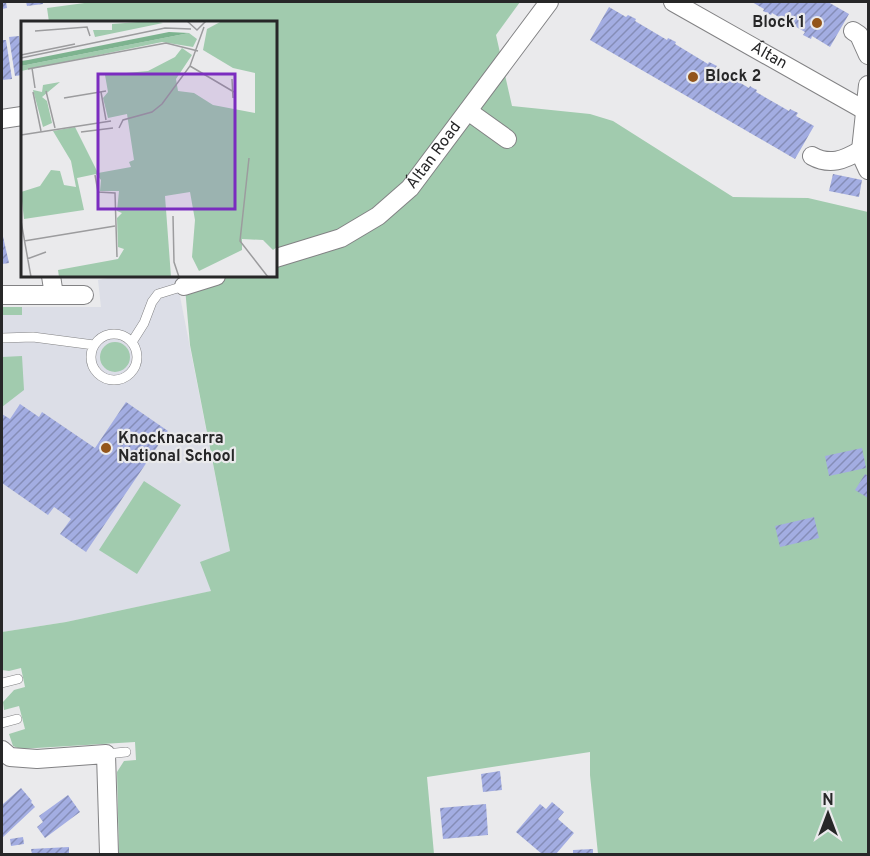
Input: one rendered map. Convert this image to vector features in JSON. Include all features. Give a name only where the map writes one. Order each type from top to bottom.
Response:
[{"type":"street","name":"Áltan Road","points":[[278,257],[341,238],[378,216],[410,188],[549,2]]},
{"type":"street","name":"Áltan","points":[[673,2],[866,111]]},
{"type":"street","points":[[853,30],[859,34],[868,55]]},
{"type":"street","points":[[868,85],[861,150],[868,170]]},
{"type":"street","points":[[468,111],[507,139]]},
{"type":"street","points":[[812,156],[835,162],[861,150]]},
{"type":"street","points":[[51,278],[54,295]]},
{"type":"street","points":[[184,286],[210,278]]},
{"type":"street","points":[[2,295],[84,295]]},
{"type":"street","points":[[2,750],[10,757],[37,759],[106,754],[109,855]]},
{"type":"lane","points":[[132,342],[158,294],[184,286]]},
{"type":"lane","points":[[120,334],[132,342],[138,355],[135,369],[130,375],[117,381],[102,377],[93,366],[91,359],[94,345],[105,336],[120,334]]},
{"type":"lane","points":[[2,338],[33,337],[94,345]]},
{"type":"lane","points":[[2,683],[18,679]]},
{"type":"lane","points":[[2,723],[17,719]]},
{"type":"lane","points":[[106,754],[126,752]]},
{"type":"shaded area","name":"Knocknacarra National School","points":[[176,278],[230,551],[212,591],[66,622],[2,632],[2,307],[101,307],[98,280]]},
{"type":"green space","points":[[92,2],[520,2],[496,35],[512,106],[590,114],[613,121],[733,197],[808,198],[868,212],[868,854],[598,854],[590,752],[427,777],[434,854],[119,854],[117,772],[124,761],[136,760],[135,742],[20,749],[13,746],[9,734],[25,729],[19,706],[4,710],[3,702],[14,690],[25,687],[21,668],[2,670],[2,632],[66,622],[211,591],[200,562],[230,551],[190,345],[184,278],[278,278],[278,21],[49,21],[47,8]]},
{"type":"green space","points":[[2,307],[22,307],[22,315],[2,315]]},
{"type":"green space","points":[[115,342],[126,346],[130,357],[126,368],[115,372],[104,368],[100,357],[104,346]]},
{"type":"green space","points":[[22,356],[24,390],[2,407],[2,357]]},
{"type":"green space","points":[[144,481],[181,505],[137,574],[99,550]]},
{"type":"building","points":[[2,2],[6,2],[7,8],[2,9]]},
{"type":"building","points":[[26,2],[43,2],[43,4],[27,6]]},
{"type":"building","name":"Block 1","points":[[752,2],[828,2],[849,14],[830,47],[812,36],[811,39],[803,35],[805,32],[772,13],[771,15],[763,11],[764,9]]},
{"type":"building","name":"Block 2","points":[[609,7],[626,17],[628,15],[636,19],[635,21],[667,40],[668,38],[676,42],[675,44],[708,64],[709,62],[717,66],[715,68],[749,88],[750,86],[757,90],[756,92],[789,111],[790,109],[798,113],[796,116],[814,126],[795,159],[590,40]]},
{"type":"building","points":[[19,36],[21,75],[15,76],[9,37]]},
{"type":"building","points":[[2,40],[6,40],[12,79],[2,80]]},
{"type":"building","points":[[833,174],[862,180],[859,197],[829,191]]},
{"type":"building","points":[[2,232],[9,263],[2,264]]},
{"type":"building","points":[[126,402],[168,431],[86,552],[60,534],[71,519],[54,507],[48,515],[2,483],[2,414],[10,419],[20,404],[39,417],[42,412],[95,448]]},
{"type":"building","points":[[862,448],[866,468],[829,476],[825,456]]},
{"type":"building","points":[[865,474],[868,476],[868,498],[855,490]]},
{"type":"building","points":[[814,517],[819,538],[780,547],[775,526]]},
{"type":"building","points":[[500,771],[502,790],[483,792],[481,774]]},
{"type":"building","points":[[21,788],[35,807],[2,838],[2,805]]},
{"type":"building","points":[[68,795],[80,812],[45,838],[37,827],[43,822],[39,816]]},
{"type":"building","points":[[552,802],[564,812],[558,819],[574,833],[556,854],[542,854],[516,832],[540,804],[546,809]]},
{"type":"building","points":[[486,804],[488,835],[443,839],[440,808]]},
{"type":"building","points":[[23,837],[24,844],[11,846],[10,839]]},
{"type":"building","points":[[69,847],[69,854],[32,854],[31,849]]},
{"type":"building","points":[[593,849],[593,854],[573,854],[573,850]]},
{"type":"place","name":"Block 1","points":[[817,23]]},
{"type":"place","name":"Block 2","points":[[693,77]]},
{"type":"place","name":"Knocknacarra National School","points":[[106,448]]}]
